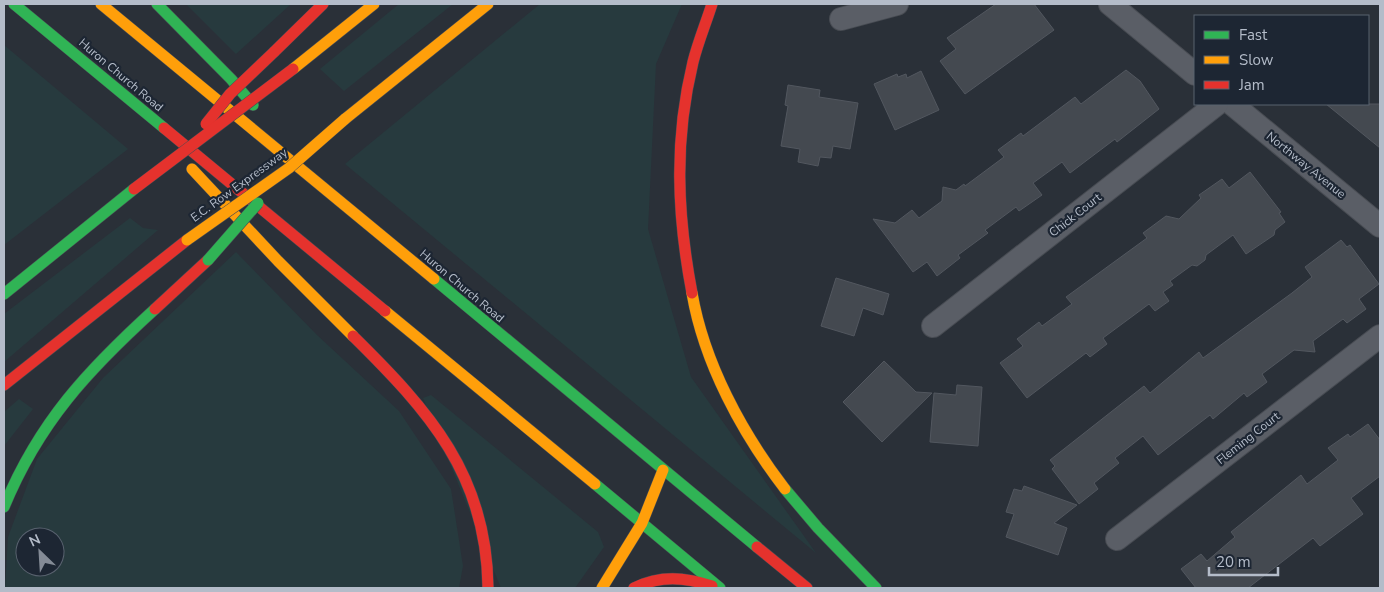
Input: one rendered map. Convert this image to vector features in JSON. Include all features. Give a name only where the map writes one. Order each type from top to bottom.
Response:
[{"type":"highway","name":"Huron Church Road","points":[[14,4],[719,588]]},
{"type":"highway","name":"Huron Church Road","points":[[101,4],[807,588]]},
{"type":"highway","points":[[156,4],[231,79],[262,115]]},
{"type":"highway","points":[[190,144],[230,94],[323,4]]},
{"type":"highway","points":[[4,294],[190,144],[243,109],[374,4]]},
{"type":"highway","name":"E.C. Row Expressway","points":[[4,385],[187,240],[289,168],[345,119],[488,4]]},
{"type":"highway","points":[[712,4],[696,56],[682,113],[679,160],[679,216],[684,259],[695,309],[709,354],[726,394],[761,456],[806,515],[876,588]]},
{"type":"highway","points":[[132,101],[258,242],[396,380],[441,438],[473,496],[484,535],[488,560],[488,588]]},
{"type":"highway","points":[[280,137],[323,188]]},
{"type":"highway","points":[[4,507],[13,480],[38,438],[63,403],[111,352],[208,260],[289,168]]},
{"type":"highway","points":[[602,588],[642,524],[662,470]]},
{"type":"highway","points":[[634,588],[661,578],[687,578],[719,588]]},
{"type":"street","points":[[841,19],[897,4]]},
{"type":"street","points":[[1110,4],[1194,73]]},
{"type":"street","name":"Chick Court","points":[[933,326],[1216,105]]},
{"type":"street","name":"Northway Avenue","points":[[1233,105],[1380,226]]},
{"type":"street","name":"Fleming Court","points":[[1117,539],[1380,336]]},
{"type":"green space","points":[[186,4],[291,4],[236,54]]},
{"type":"green space","points":[[399,4],[453,4],[344,91],[320,69]]},
{"type":"green space","points":[[540,4],[682,4],[656,64],[648,229],[691,377],[816,553],[345,164]]},
{"type":"green space","points":[[4,45],[128,149],[4,245]]},
{"type":"green space","points":[[130,218],[143,228],[158,230],[4,362],[4,314]]},
{"type":"green space","points":[[236,252],[317,335],[399,411],[451,489],[463,566],[459,588],[5,588],[8,537],[37,459],[103,378]]},
{"type":"green space","points":[[431,395],[598,532],[604,547],[575,588],[501,588],[423,398]]},
{"type":"green space","points":[[19,399],[33,409],[4,446],[4,412]]},
{"type":"building","points":[[996,4],[1034,4],[1054,30],[965,94],[940,61],[956,49],[947,38]]},
{"type":"building","points":[[1126,70],[1140,81],[1159,109],[1117,142],[1115,139],[1070,173],[1062,162],[1033,183],[1042,195],[1019,211],[1016,207],[985,230],[988,233],[958,255],[960,258],[937,276],[927,262],[913,272],[873,219],[895,223],[912,210],[919,218],[942,201],[943,187],[956,190],[964,184],[965,186],[1004,157],[998,150],[1021,133],[1023,136],[1075,97],[1081,104]]},
{"type":"building","points":[[921,71],[939,110],[895,130],[874,84],[897,74],[898,77],[906,74],[907,78]]},
{"type":"building","points":[[788,85],[820,90],[819,97],[858,103],[850,149],[833,146],[831,158],[820,157],[818,166],[798,162],[800,149],[781,146],[788,106],[785,105]]},
{"type":"building","points":[[1380,104],[1380,148],[1327,105]]},
{"type":"building","points":[[1250,172],[1281,212],[1279,213],[1285,222],[1275,230],[1274,235],[1246,254],[1233,235],[1206,255],[1205,260],[1197,266],[1192,265],[1170,281],[1173,285],[1163,292],[1169,301],[1155,311],[1149,304],[1103,338],[1107,344],[1090,357],[1086,353],[1027,398],[1000,363],[1023,346],[1017,339],[1039,322],[1042,326],[1072,304],[1066,297],[1147,238],[1143,233],[1166,216],[1179,219],[1201,198],[1199,195],[1222,179],[1229,188]]},
{"type":"building","points":[[1341,240],[1347,247],[1350,245],[1379,284],[1359,299],[1366,309],[1347,323],[1343,319],[1313,341],[1315,352],[1294,350],[1262,374],[1267,382],[1247,397],[1244,393],[1213,419],[1210,415],[1158,455],[1143,436],[1115,458],[1119,463],[1094,483],[1098,489],[1079,504],[1052,469],[1055,466],[1050,460],[1144,386],[1150,393],[1199,352],[1203,358],[1292,293],[1312,277],[1305,267]]},
{"type":"building","points":[[836,278],[889,294],[883,315],[863,308],[854,336],[821,326]]},
{"type":"building","points":[[884,361],[916,392],[932,393],[882,442],[843,402]]},
{"type":"building","points":[[957,385],[982,387],[978,446],[930,442],[934,393],[956,395]]},
{"type":"building","points":[[1368,424],[1380,440],[1380,476],[1351,498],[1363,514],[1320,546],[1313,538],[1248,588],[1196,588],[1181,569],[1201,554],[1207,561],[1235,537],[1231,532],[1301,475],[1307,484],[1338,460],[1328,448],[1348,434],[1350,437]]},
{"type":"building","points":[[1024,486],[1077,505],[1054,523],[1067,528],[1058,555],[1006,537],[1014,514],[1006,512],[1014,489],[1022,491]]},
{"type":"traffic: fast","points":[[14,4],[164,128]]},
{"type":"traffic: fast","points":[[157,4],[231,79],[253,105]]},
{"type":"traffic: fast","points":[[4,294],[134,189]]},
{"type":"traffic: fast","points":[[208,260],[258,203]]},
{"type":"traffic: fast","points":[[434,279],[757,547]]},
{"type":"traffic: fast","points":[[4,507],[18,477],[49,423],[87,376],[155,309]]},
{"type":"traffic: fast","points":[[595,484],[720,588]]},
{"type":"traffic: fast","points":[[785,489],[818,528],[876,588]]},
{"type":"traffic: slow","points":[[101,4],[434,279]]},
{"type":"traffic: slow","points":[[293,69],[374,4]]},
{"type":"traffic: slow","points":[[345,119],[488,4]]},
{"type":"traffic: slow","points":[[187,240],[289,168],[345,119]]},
{"type":"traffic: slow","points":[[192,169],[278,261],[353,336]]},
{"type":"traffic: slow","points":[[692,293],[698,319],[715,371],[754,445],[785,489]]},
{"type":"traffic: slow","points":[[385,311],[595,484]]},
{"type":"traffic: slow","points":[[602,588],[642,523],[663,470]]},
{"type":"traffic: jam","points":[[274,52],[323,4]]},
{"type":"traffic: jam","points":[[692,293],[683,235],[680,149],[687,91],[693,62],[712,4]]},
{"type":"traffic: jam","points":[[206,124],[230,94],[274,52]]},
{"type":"traffic: jam","points":[[134,189],[293,69]]},
{"type":"traffic: jam","points":[[164,128],[385,311]]},
{"type":"traffic: jam","points":[[4,385],[187,240]]},
{"type":"traffic: jam","points":[[155,309],[208,260]]},
{"type":"traffic: jam","points":[[353,336],[406,391],[449,448],[465,478],[477,512],[485,548],[488,588]]},
{"type":"traffic: jam","points":[[757,547],[807,588]]},
{"type":"traffic: jam","points":[[634,588],[663,579],[682,579],[712,586]]}]
